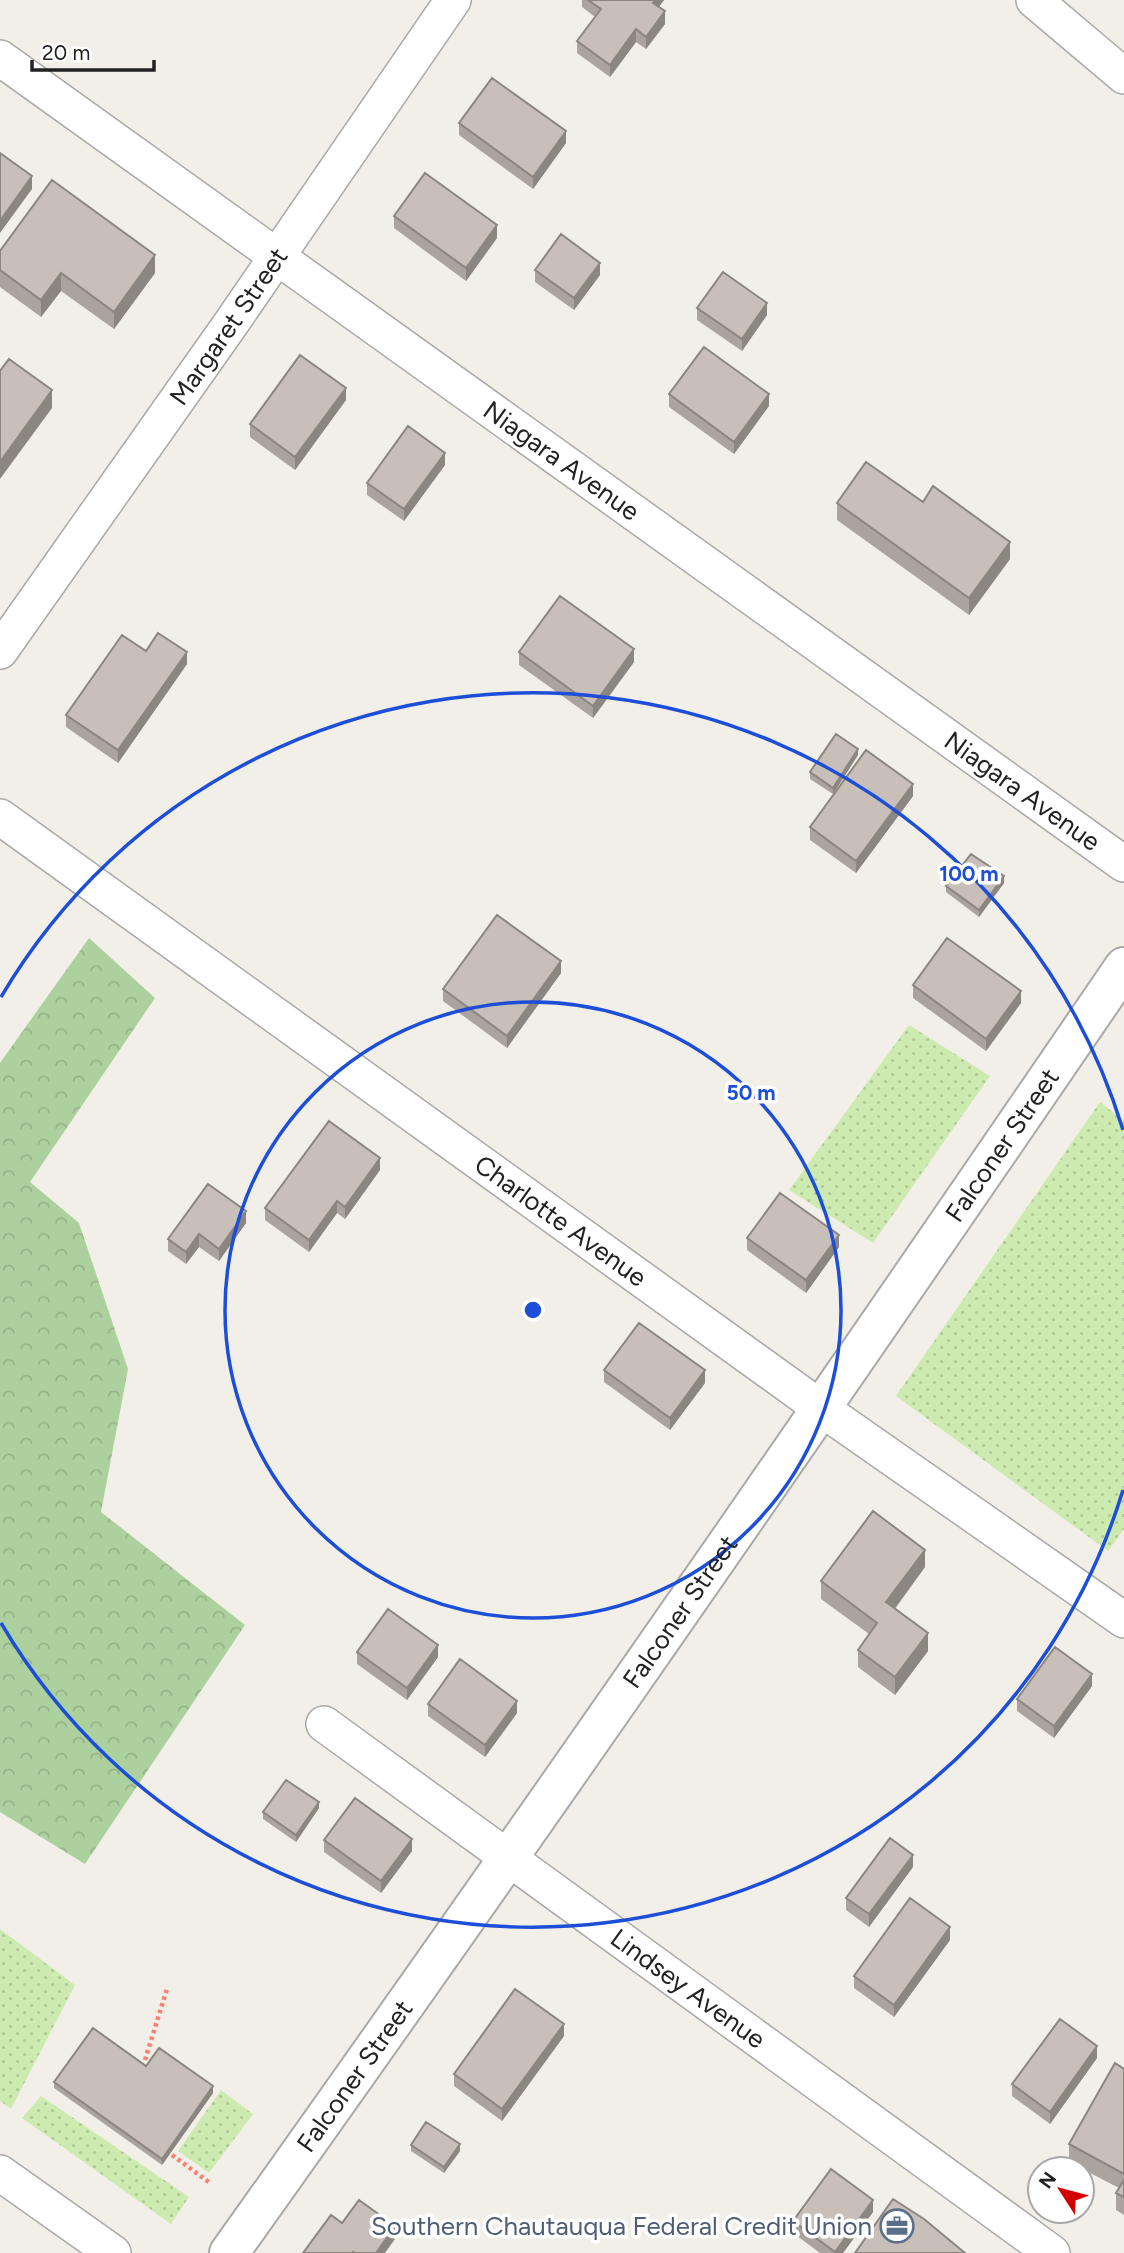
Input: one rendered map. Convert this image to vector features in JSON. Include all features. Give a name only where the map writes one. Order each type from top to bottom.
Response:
[{"type":"street","name":"Margaret Street","points":[[0,651],[453,0]]},
{"type":"street","points":[[1034,0],[1124,76]]},
{"type":"street","name":"Niagara Avenue","points":[[0,58],[1124,864]]},
{"type":"street","name":"Charlotte Avenue","points":[[0,817],[822,1409],[1124,1620]]},
{"type":"street","name":"Falconer Street","points":[[229,2253],[509,1860],[1124,967]]},
{"type":"street","name":"Lindsey Avenue","points":[[324,1724],[1052,2253]]},
{"type":"street","points":[[0,2173],[113,2253]]},
{"type":"path","points":[[145,2060],[167,1989]]},
{"type":"path","points":[[172,2155],[210,2183]]},
{"type":"green space","points":[[89,938],[155,998],[30,1182],[79,1223],[128,1369],[101,1512],[245,1625],[85,1864],[0,1812],[0,1063]]},
{"type":"green space","points":[[909,1025],[990,1076],[873,1243],[789,1190]]},
{"type":"green space","points":[[1100,1102],[1124,1121],[1124,1529],[1108,1551],[896,1396]]},
{"type":"green space","points":[[0,1929],[75,1985],[11,2109],[0,2101]]},
{"type":"green space","points":[[221,2090],[253,2114],[209,2173],[178,2151]]},
{"type":"green space","points":[[41,2096],[189,2197],[171,2224],[22,2118]]},
{"type":"building","points":[[588,0],[655,0],[653,3],[665,11],[646,37],[636,29],[610,65],[577,41],[601,9]]},
{"type":"building","points":[[492,78],[566,131],[533,177],[459,123]]},
{"type":"building","points":[[0,153],[32,176],[0,221]]},
{"type":"building","points":[[425,173],[497,225],[466,268],[394,216]]},
{"type":"building","points":[[52,180],[155,255],[114,312],[61,273],[41,300],[0,270],[0,251]]},
{"type":"building","points":[[561,234],[600,263],[574,298],[535,270]]},
{"type":"building","points":[[723,272],[767,303],[742,339],[697,308]]},
{"type":"building","points":[[704,347],[769,394],[734,442],[669,394]]},
{"type":"building","points":[[300,355],[346,388],[295,457],[250,424]]},
{"type":"building","points":[[9,359],[52,390],[0,462],[0,371]]},
{"type":"building","points":[[408,426],[445,453],[404,509],[367,483]]},
{"type":"building","points":[[866,462],[923,502],[933,486],[1010,542],[969,598],[837,503]]},
{"type":"building","points":[[560,596],[634,649],[593,706],[519,652]]},
{"type":"building","points":[[158,633],[187,652],[118,750],[66,715],[122,635],[146,651]]},
{"type":"building","points":[[836,734],[858,749],[833,788],[810,772]]},
{"type":"building","points":[[866,750],[913,784],[856,861],[810,827]]},
{"type":"building","points":[[971,854],[1004,876],[979,910],[946,886]]},
{"type":"building","points":[[497,915],[561,961],[507,1036],[443,989]]},
{"type":"building","points":[[947,938],[1021,991],[986,1039],[913,985]]},
{"type":"building","points":[[329,1121],[380,1158],[345,1207],[337,1201],[309,1240],[265,1208]]},
{"type":"building","points":[[208,1184],[246,1211],[219,1249],[199,1234],[186,1252],[168,1239]]},
{"type":"building","points":[[780,1193],[839,1235],[806,1280],[747,1238]]},
{"type":"building","points":[[639,1323],[705,1370],[670,1418],[604,1370]]},
{"type":"building","points":[[873,1511],[925,1550],[886,1602],[928,1633],[895,1677],[858,1650],[877,1623],[821,1581]]},
{"type":"building","points":[[388,1609],[438,1645],[407,1688],[357,1652]]},
{"type":"building","points":[[1055,1647],[1092,1674],[1054,1726],[1017,1699]]},
{"type":"building","points":[[460,1659],[517,1701],[485,1745],[428,1704]]},
{"type":"building","points":[[286,1780],[319,1802],[296,1835],[263,1812]]},
{"type":"building","points":[[355,1798],[412,1839],[381,1881],[324,1840]]},
{"type":"building","points":[[890,1838],[913,1855],[869,1914],[846,1898]]},
{"type":"building","points":[[910,1898],[950,1927],[894,2005],[854,1976]]},
{"type":"building","points":[[515,1989],[564,2024],[502,2109],[454,2074]]},
{"type":"building","points":[[1060,2019],[1097,2046],[1050,2112],[1012,2084]]},
{"type":"building","points":[[93,2028],[146,2066],[159,2048],[213,2086],[162,2159],[54,2082]]},
{"type":"building","points":[[1115,2063],[1124,2069],[1124,2174],[1096,2159],[1096,2155],[1089,2155],[1069,2144]]},
{"type":"building","points":[[426,2122],[460,2144],[444,2167],[411,2145]]},
{"type":"building","points":[[831,2169],[873,2200],[835,2252],[793,2221]]},
{"type":"building","points":[[1124,2180],[1124,2197],[1116,2193]]},
{"type":"building","points":[[893,2199],[924,2219],[965,2253],[855,2253]]},
{"type":"building","points":[[359,2200],[395,2226],[376,2253],[303,2253],[331,2215],[342,2223]]},
{"type":"place","name":"Southern Chautauqua Federal Credit Union","points":[[897,2226]]}]
